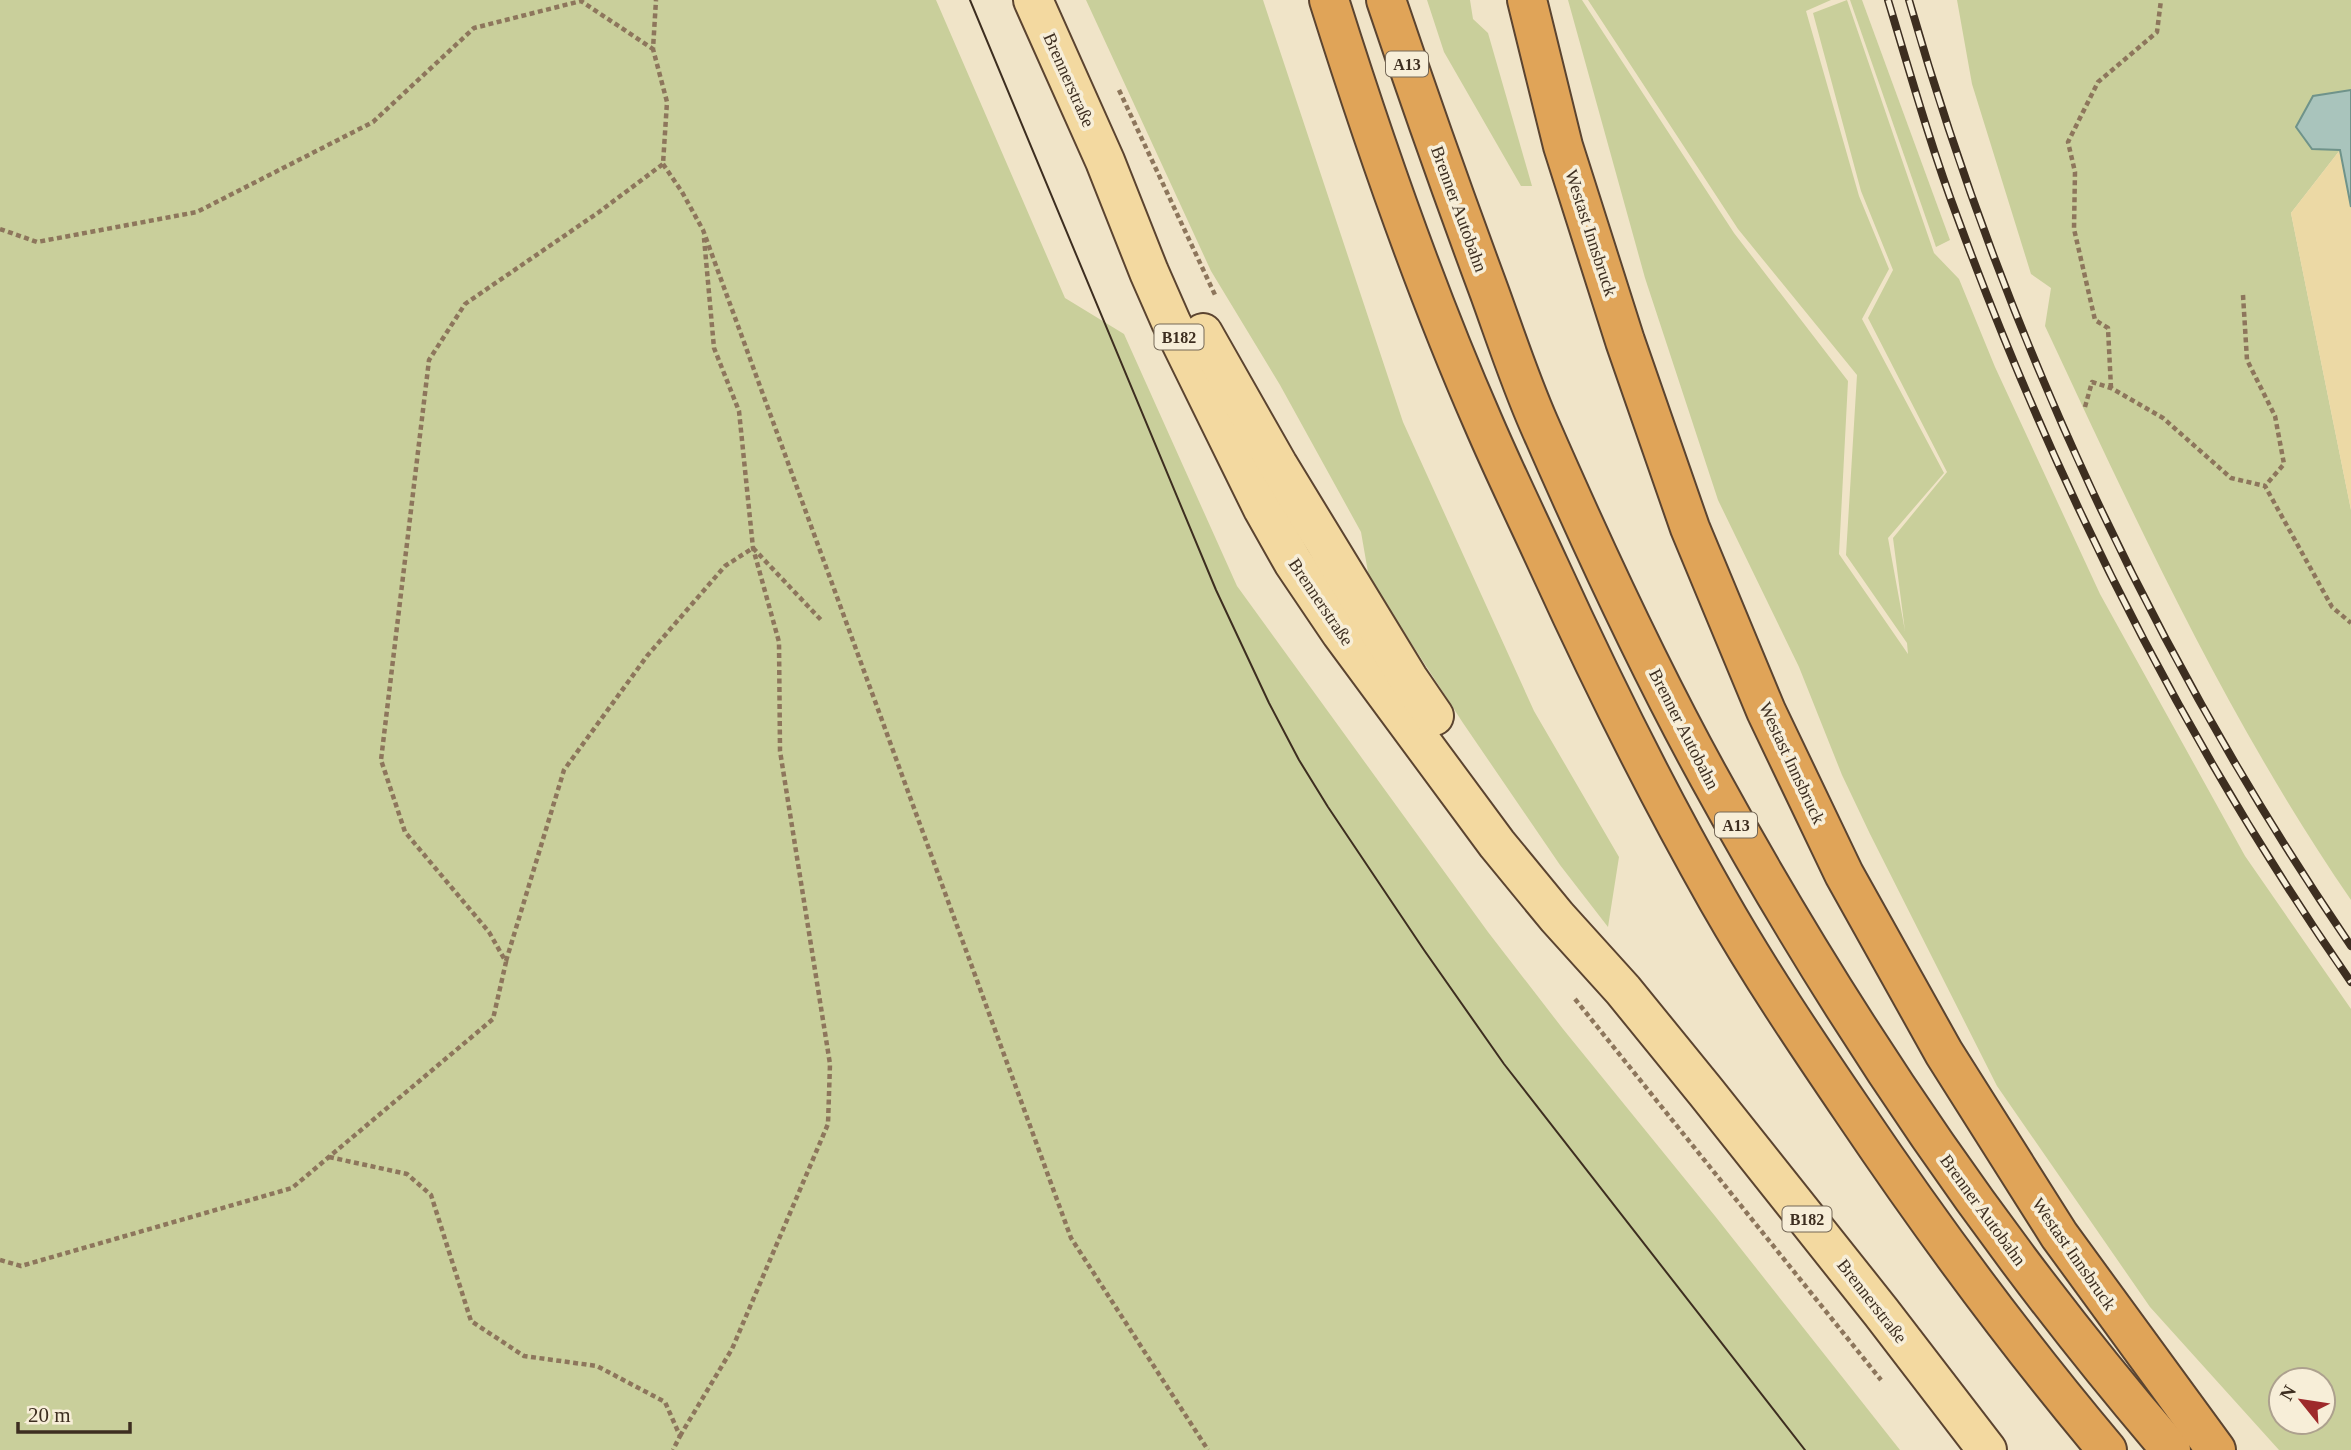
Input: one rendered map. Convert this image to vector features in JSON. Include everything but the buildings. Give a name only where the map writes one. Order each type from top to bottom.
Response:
[{"type":"highway","points":[[1328,0],[1426,284],[1482,421],[1650,778],[1721,904],[1818,1059],[1920,1210],[2062,1397],[2108,1450]]},
{"type":"highway","name":"Brenner Autobahn","points":[[1386,0],[1429,129],[1537,421],[1632,627],[1707,775],[1779,901],[1949,1165],[2107,1376],[2171,1450]]},
{"type":"highway","name":"Westast Innsbruck","points":[[1527,0],[1563,146],[1625,341],[1690,528],[1766,711],[1844,874],[1944,1054],[2059,1235],[2216,1450]]},
{"type":"main road","name":"Brennerstraße","points":[[1033,0],[1105,161],[1278,465],[1408,678],[1623,990],[1873,1302],[1987,1450]]},
{"type":"path","points":[[656,0],[653,49],[667,102],[663,164],[703,230],[1071,1238],[1208,1450]]},
{"type":"path","points":[[2111,388],[2108,328],[2095,320],[2074,229],[2075,172],[2068,142],[2098,82],[2157,32],[2161,0]]},
{"type":"path","points":[[0,229],[37,242],[197,212],[373,122],[474,28],[581,1],[653,49]]},
{"type":"path","points":[[1118,88],[1218,302]]},
{"type":"path","points":[[506,962],[489,932],[405,832],[381,760],[429,360],[465,303],[599,212],[663,164]]},
{"type":"path","points":[[673,1450],[732,1349],[828,1124],[830,1064],[780,751],[779,642],[753,548],[739,411],[714,348],[703,230]]},
{"type":"path","points":[[2242,295],[2247,360],[2275,416],[2284,464],[2264,486]]},
{"type":"path","points":[[2085,407],[2092,382],[2111,388],[2163,418],[2231,478],[2264,486],[2332,607],[2351,623]]},
{"type":"path","points":[[0,1260],[20,1266],[292,1188],[493,1019],[506,962],[564,770],[647,656],[725,566],[753,548]]},
{"type":"path","points":[[753,548],[822,621]]},
{"type":"path","points":[[329,1157],[407,1174],[431,1195],[471,1321],[524,1356],[597,1366],[665,1402],[680,1436]]},
{"type":"green space","points":[[0,0],[936,0],[1065,298],[1124,334],[1237,586],[1488,932],[1900,1450],[0,1450]]},
{"type":"green space","points":[[1086,0],[1263,0],[1403,422],[1534,711],[1619,857],[1608,927],[1560,865],[1369,578],[1361,532],[1280,385],[1211,271]]},
{"type":"green space","points":[[1427,0],[1470,0],[1473,19],[1488,33],[1532,186],[1521,186],[1444,52]]},
{"type":"green space","points":[[1568,0],[1582,0],[1734,233],[1848,381],[1839,554],[1908,654],[1907,643],[1846,555],[1857,375],[1738,229],[1588,0],[1831,0],[1806,11],[1859,196],[1889,269],[1862,319],[1944,473],[1888,538],[1905,631],[1893,538],[1947,472],[1868,318],[1893,270],[1861,191],[1813,13],[1847,0],[1934,253],[1959,279],[1995,367],[2100,594],[2245,856],[2351,1009],[2351,1450],[2279,1450],[2150,1307],[1997,1086],[1870,834],[1842,775],[1799,667],[1718,500],[1645,278]]},
{"type":"green space","points":[[1850,0],[1862,0],[1950,240],[1936,247]]},
{"type":"green space","points":[[1957,0],[2351,0],[2351,90],[2313,96],[2340,150],[2291,213],[2351,510],[2351,900],[2306,832],[2224,692],[2114,474],[2045,326],[2051,288],[2031,274],[1972,84]]},
{"type":"sand","points":[[2340,150],[2351,207],[2351,510],[2291,213]]},
{"type":"water","points":[[2351,90],[2351,207],[2340,150],[2312,149],[2296,127],[2313,96]]},
{"type":"tram line","points":[[970,0],[1216,590],[1299,760],[1424,950],[1504,1064],[1805,1450]]},
{"type":"railway","points":[[1888,0],[1958,219],[2038,419],[2083,517],[2130,613],[2234,801],[2351,982]]},
{"type":"railway","points":[[1909,0],[1947,125],[1991,249],[2039,371],[2092,491],[2212,724],[2279,836],[2351,946]]}]
